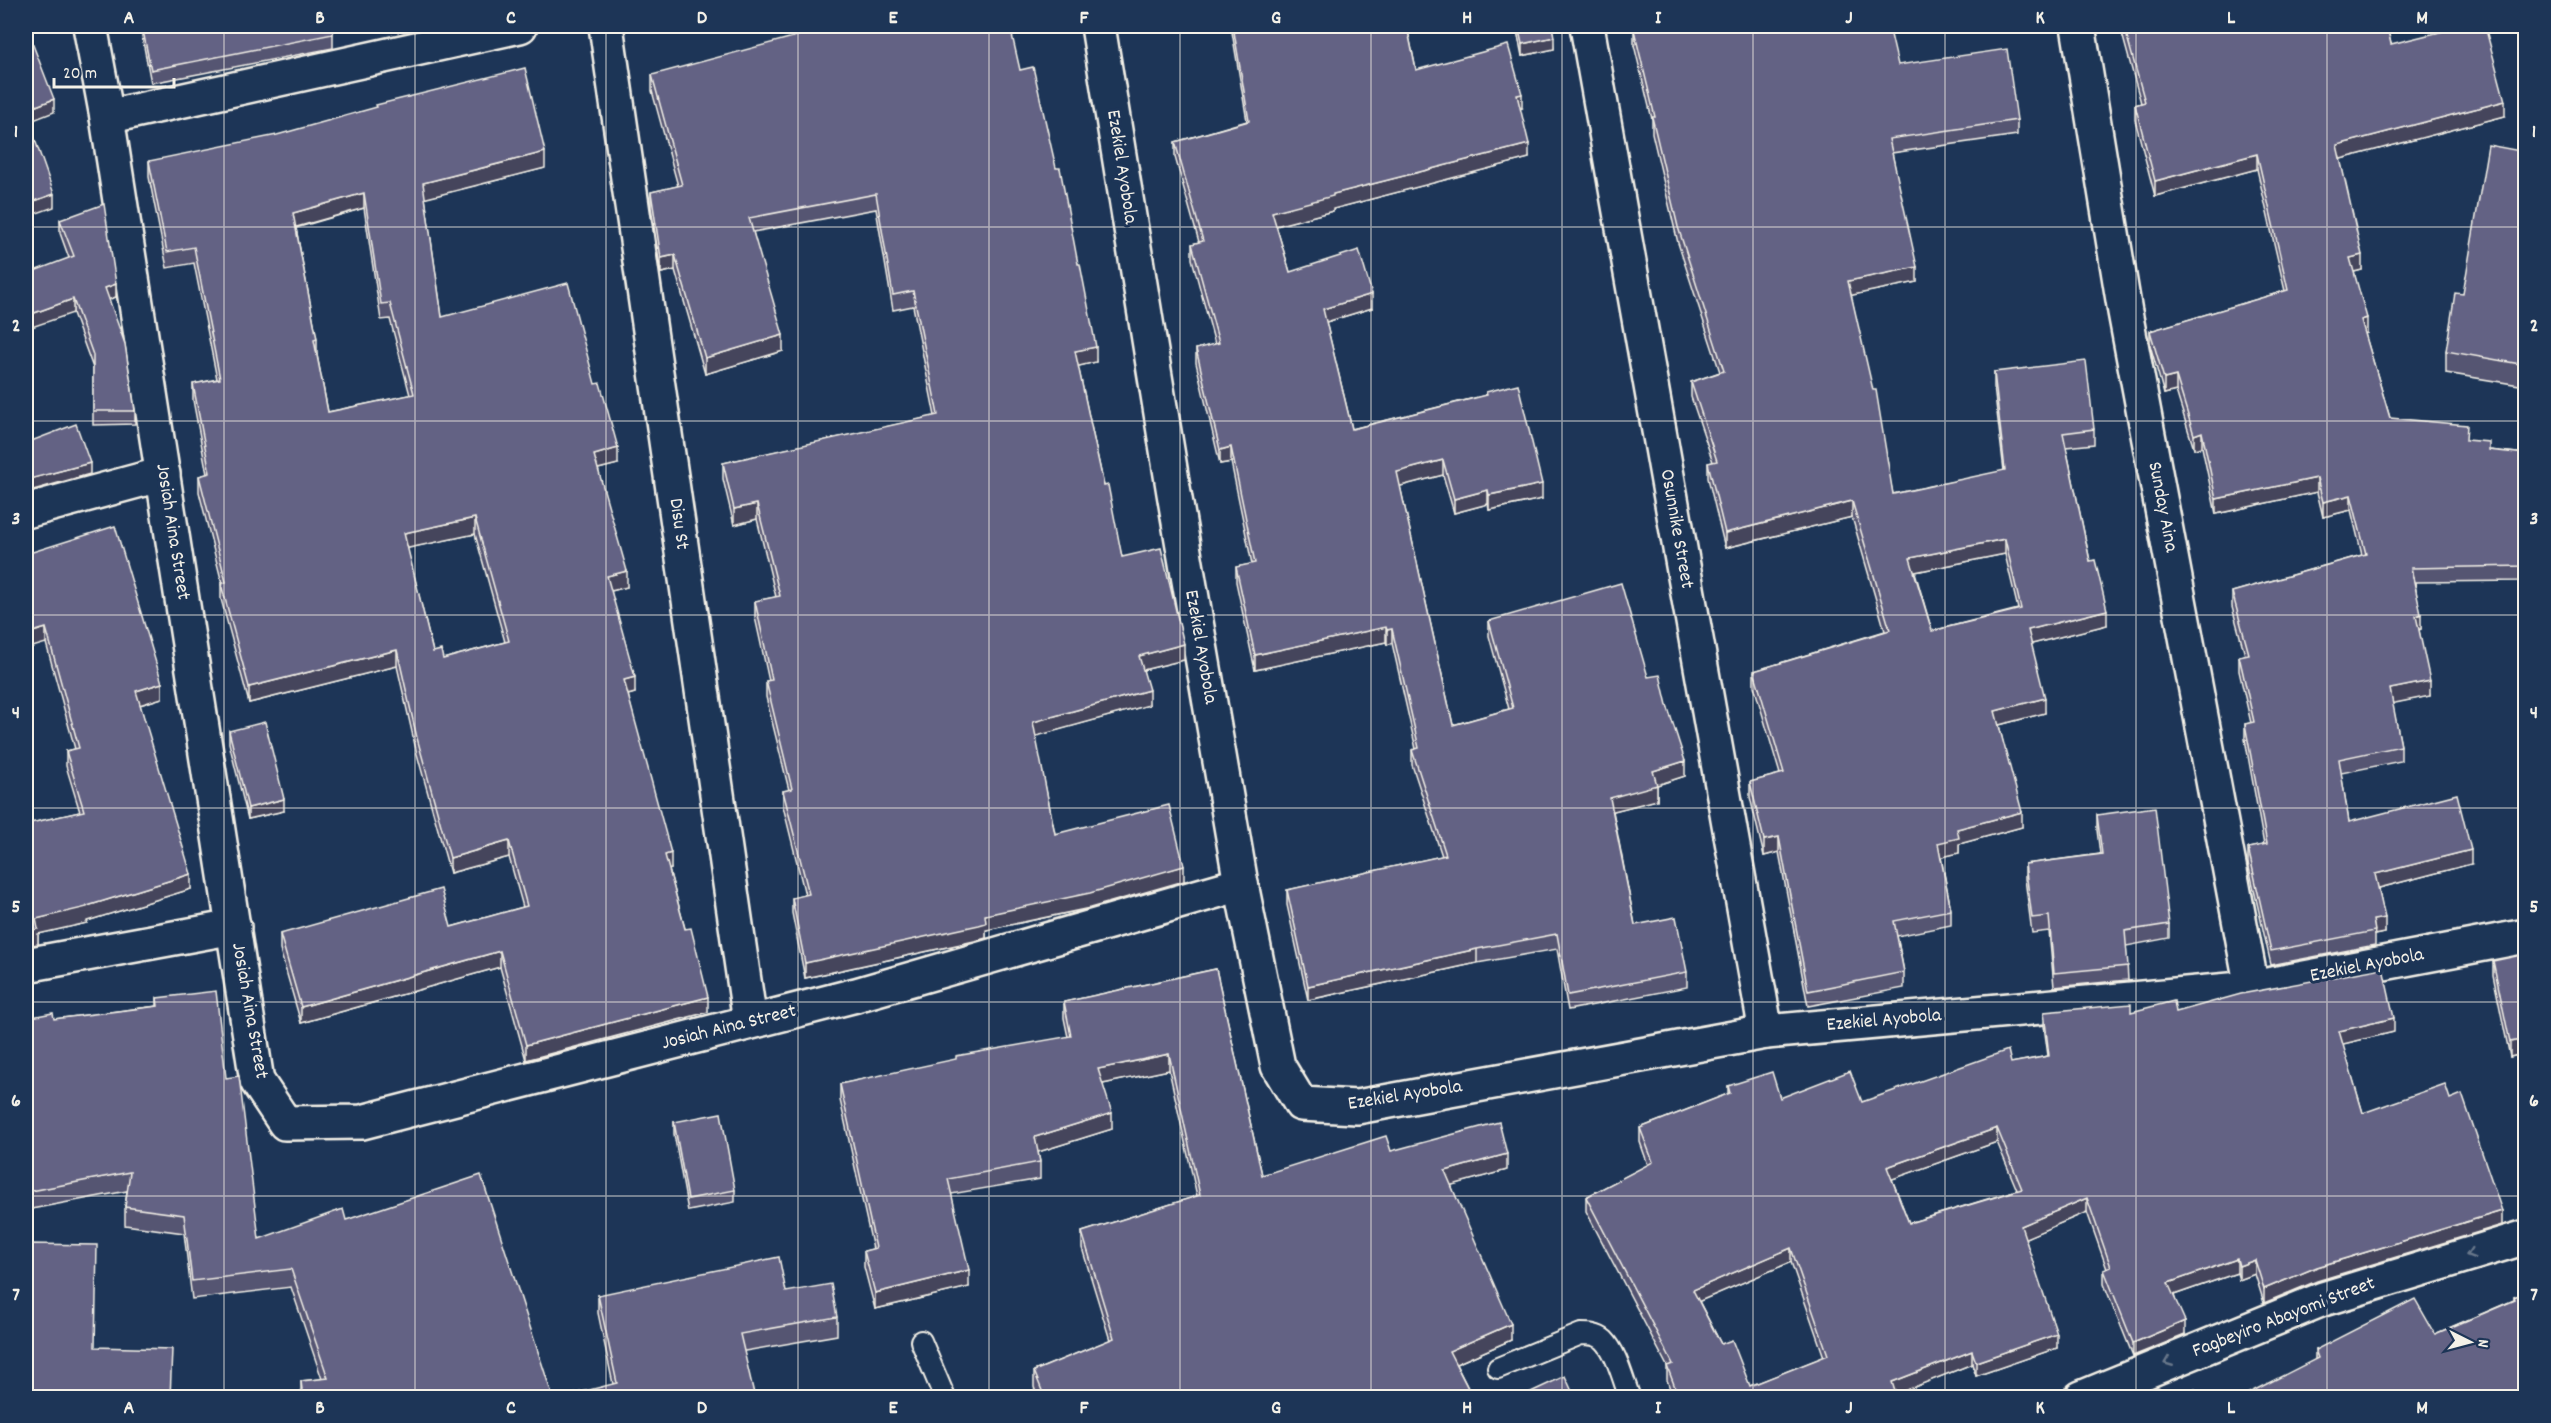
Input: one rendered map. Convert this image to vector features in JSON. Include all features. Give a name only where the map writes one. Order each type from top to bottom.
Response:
[{"type":"street","name":"Josiah Aina Street","points":[[90,26],[107,117],[257,1081],[285,1123],[362,1122],[856,995],[1241,885]]},
{"type":"street","points":[[107,117],[520,26]]},
{"type":"street","name":"Disu St","points":[[606,26],[750,1022]]},
{"type":"street","name":"Ezekiel Ayobola","points":[[1098,26],[1241,885],[1278,1066],[1301,1104],[1357,1107],[1766,1032],[2253,987],[2526,936]]},
{"type":"street","name":"Osunnike Street","points":[[1587,26],[1766,1032]]},
{"type":"street","name":"Sunday Aina","points":[[2078,26],[2125,312],[2253,987]]},
{"type":"street","points":[[26,511],[163,474]]},
{"type":"street","points":[[26,965],[234,927]]},
{"type":"street","name":"Fagbeyiro Abayomi Street","points":[[2081,1398],[2323,1299],[2526,1237]]},
{"type":"lane","points":[[1498,1368],[1581,1334],[1594,1334],[1604,1340],[1613,1356],[1630,1398]]},
{"type":"lane","points":[[921,1341],[945,1398]]},
{"type":"building","points":[[142,26],[332,26],[333,34],[151,70]]},
{"type":"building","points":[[834,26],[1010,26],[1020,70],[1033,67],[1056,168],[1060,168],[1096,347],[1075,351],[1104,486],[1108,485],[1122,557],[1161,548],[1184,644],[1139,656],[1149,690],[1033,722],[1055,834],[1169,805],[1184,866],[1090,893],[985,915],[986,923],[979,925],[805,963],[792,898],[809,894],[783,791],[792,789],[766,681],[772,680],[755,601],[780,596],[757,504],[734,509],[723,463],[938,415],[913,291],[893,295],[876,194],[749,218],[783,335],[705,358],[675,255],[661,258],[651,192],[682,185],[652,75]]},
{"type":"building","points":[[1233,26],[1407,26],[1416,70],[1508,45],[1522,94],[1517,95],[1529,144],[1272,212],[1290,272],[1359,250],[1372,294],[1323,309],[1352,429],[1487,395],[1486,392],[1518,384],[1542,484],[1489,495],[1488,490],[1454,499],[1443,460],[1397,472],[1453,725],[1513,708],[1489,621],[1621,583],[1648,677],[1660,675],[1685,761],[1653,771],[1657,785],[1610,798],[1635,925],[1676,917],[1687,972],[1568,995],[1557,934],[1308,986],[1287,890],[1446,855],[1412,750],[1419,748],[1392,629],[1387,630],[1386,627],[1255,655],[1236,567],[1255,563],[1231,447],[1220,450],[1196,349],[1219,343],[1192,244],[1203,241],[1175,142],[1249,121]]},
{"type":"building","points":[[1518,26],[1552,26],[1554,37],[1522,44]]},
{"type":"building","points":[[1654,26],[1889,26],[1898,65],[2007,49],[2017,120],[1889,139],[1917,267],[1848,281],[1873,390],[1876,390],[1893,494],[2005,470],[1994,372],[2086,361],[2094,429],[2063,433],[2090,561],[2095,560],[2107,610],[2028,630],[2045,698],[1995,711],[2022,812],[1957,829],[1959,838],[1938,843],[1951,910],[1894,921],[1904,972],[1808,991],[1779,837],[1764,840],[1750,782],[1784,773],[1754,671],[1890,630],[1852,501],[1725,533],[1708,463],[1717,461],[1691,382],[1724,371],[1678,227],[1634,30]],"holes":[[[2005,539],[2021,609],[1932,631],[1910,558]]]},
{"type":"building","points":[[2124,26],[2387,26],[2391,44],[2464,26],[2485,26],[2505,101],[2337,145],[2362,255],[2350,258],[2367,318],[2361,320],[2390,418],[2467,425],[2466,440],[2489,442],[2489,450],[2526,454],[2526,566],[2411,568],[2421,614],[2416,616],[2430,681],[2390,689],[2401,746],[2339,759],[2349,822],[2457,794],[2471,850],[2375,874],[2385,918],[2373,920],[2375,931],[2271,951],[2248,848],[2267,844],[2245,724],[2254,722],[2239,656],[2249,654],[2232,592],[2366,554],[2351,495],[2323,502],[2317,478],[2216,499],[2202,432],[2194,435],[2176,376],[2164,379],[2150,331],[2288,290],[2257,154],[2155,181],[2135,105],[2145,102]]},
{"type":"building","points":[[26,27],[54,99],[26,110]]},
{"type":"building","points":[[525,68],[545,152],[423,183],[442,317],[568,283],[595,384],[600,383],[618,448],[594,455],[627,571],[607,576],[635,677],[624,680],[671,853],[665,855],[685,929],[691,928],[708,997],[526,1045],[500,951],[301,1007],[280,934],[441,889],[451,927],[527,906],[509,841],[450,858],[417,738],[397,650],[249,687],[221,584],[226,582],[199,476],[210,473],[193,384],[220,379],[194,247],[167,252],[149,161],[277,135],[377,107],[376,105]],"holes":[[[364,193],[381,304],[390,303],[414,394],[328,412],[314,340],[317,339],[293,213]],[[475,518],[509,641],[443,659],[441,650],[433,652],[404,533]]]},
{"type":"building","points":[[26,114],[54,194],[26,204]]},
{"type":"building","points":[[2488,145],[2526,152],[2526,365],[2446,351],[2455,293],[2463,294]]},
{"type":"building","points":[[104,204],[116,284],[105,288],[125,344],[135,411],[93,411],[93,355],[73,299],[26,316],[26,274],[74,256],[60,220]]},
{"type":"building","points":[[76,424],[90,463],[26,480],[26,443]]},
{"type":"building","points":[[115,526],[162,683],[136,691],[191,874],[87,907],[36,919],[38,929],[26,931],[26,824],[84,811],[66,751],[79,748],[46,628],[26,634],[26,554]]},
{"type":"building","points":[[265,722],[284,799],[248,808],[229,731]]},
{"type":"building","points":[[2155,807],[2169,924],[2125,931],[2128,966],[2054,973],[2049,916],[2032,918],[2025,864],[2102,854],[2097,815]]},
{"type":"building","points":[[2526,954],[2526,1039],[2510,1042],[2493,961]]},
{"type":"building","points":[[2383,968],[2394,1018],[2339,1031],[2363,1113],[2445,1084],[2450,1099],[2462,1094],[2502,1211],[2317,1267],[2264,1289],[2255,1260],[2239,1266],[2237,1259],[2168,1283],[2185,1321],[2133,1343],[2104,1270],[2111,1267],[2087,1198],[2021,1226],[2057,1334],[1976,1362],[1972,1351],[1892,1382],[1897,1398],[1679,1398],[1667,1366],[1673,1364],[1586,1197],[1653,1162],[1640,1128],[1730,1093],[1728,1086],[1772,1072],[1780,1098],[1850,1071],[1862,1102],[2008,1050],[2011,1063],[2049,1056],[2044,1012],[2131,1004],[2131,1012],[2174,1001],[2176,1012],[2241,994]],"holes":[[[1997,1128],[2022,1189],[1909,1223],[1887,1167]],[[1791,1248],[1828,1355],[1750,1386],[1732,1340],[1721,1344],[1693,1290]]]},
{"type":"building","points":[[1216,969],[1262,1175],[1386,1136],[1391,1151],[1499,1122],[1507,1154],[1445,1171],[1511,1324],[1449,1351],[1473,1398],[1045,1398],[1034,1371],[1114,1338],[1082,1232],[1200,1195],[1169,1054],[1098,1069],[1112,1113],[1035,1137],[1040,1162],[948,1179],[969,1270],[875,1293],[864,1251],[876,1248],[840,1084],[956,1059],[956,1056],[1071,1036],[1064,1002]]},
{"type":"building","points":[[216,991],[226,1078],[239,1076],[259,1239],[343,1209],[346,1220],[481,1175],[553,1398],[303,1398],[301,1381],[328,1378],[291,1269],[192,1281],[184,1215],[125,1207],[130,1172],[26,1192],[26,1018],[53,1013],[54,1019],[158,1006],[157,998]]},
{"type":"building","points":[[721,1113],[735,1190],[688,1199],[674,1122]]},
{"type":"building","points":[[26,1244],[97,1245],[95,1347],[172,1349],[170,1398],[26,1398]]},
{"type":"building","points":[[779,1257],[786,1292],[831,1284],[837,1317],[740,1334],[755,1398],[558,1398],[617,1383],[598,1295]]},
{"type":"building","points":[[2526,1292],[2526,1398],[2239,1398],[2318,1358],[2315,1350],[2415,1299],[2435,1334],[2515,1300],[2514,1297]]},
{"type":"building","points":[[1565,1376],[1575,1398],[1518,1398]]},
{"type":"building","points":[[2195,1389],[2200,1398],[2180,1398]]}]
